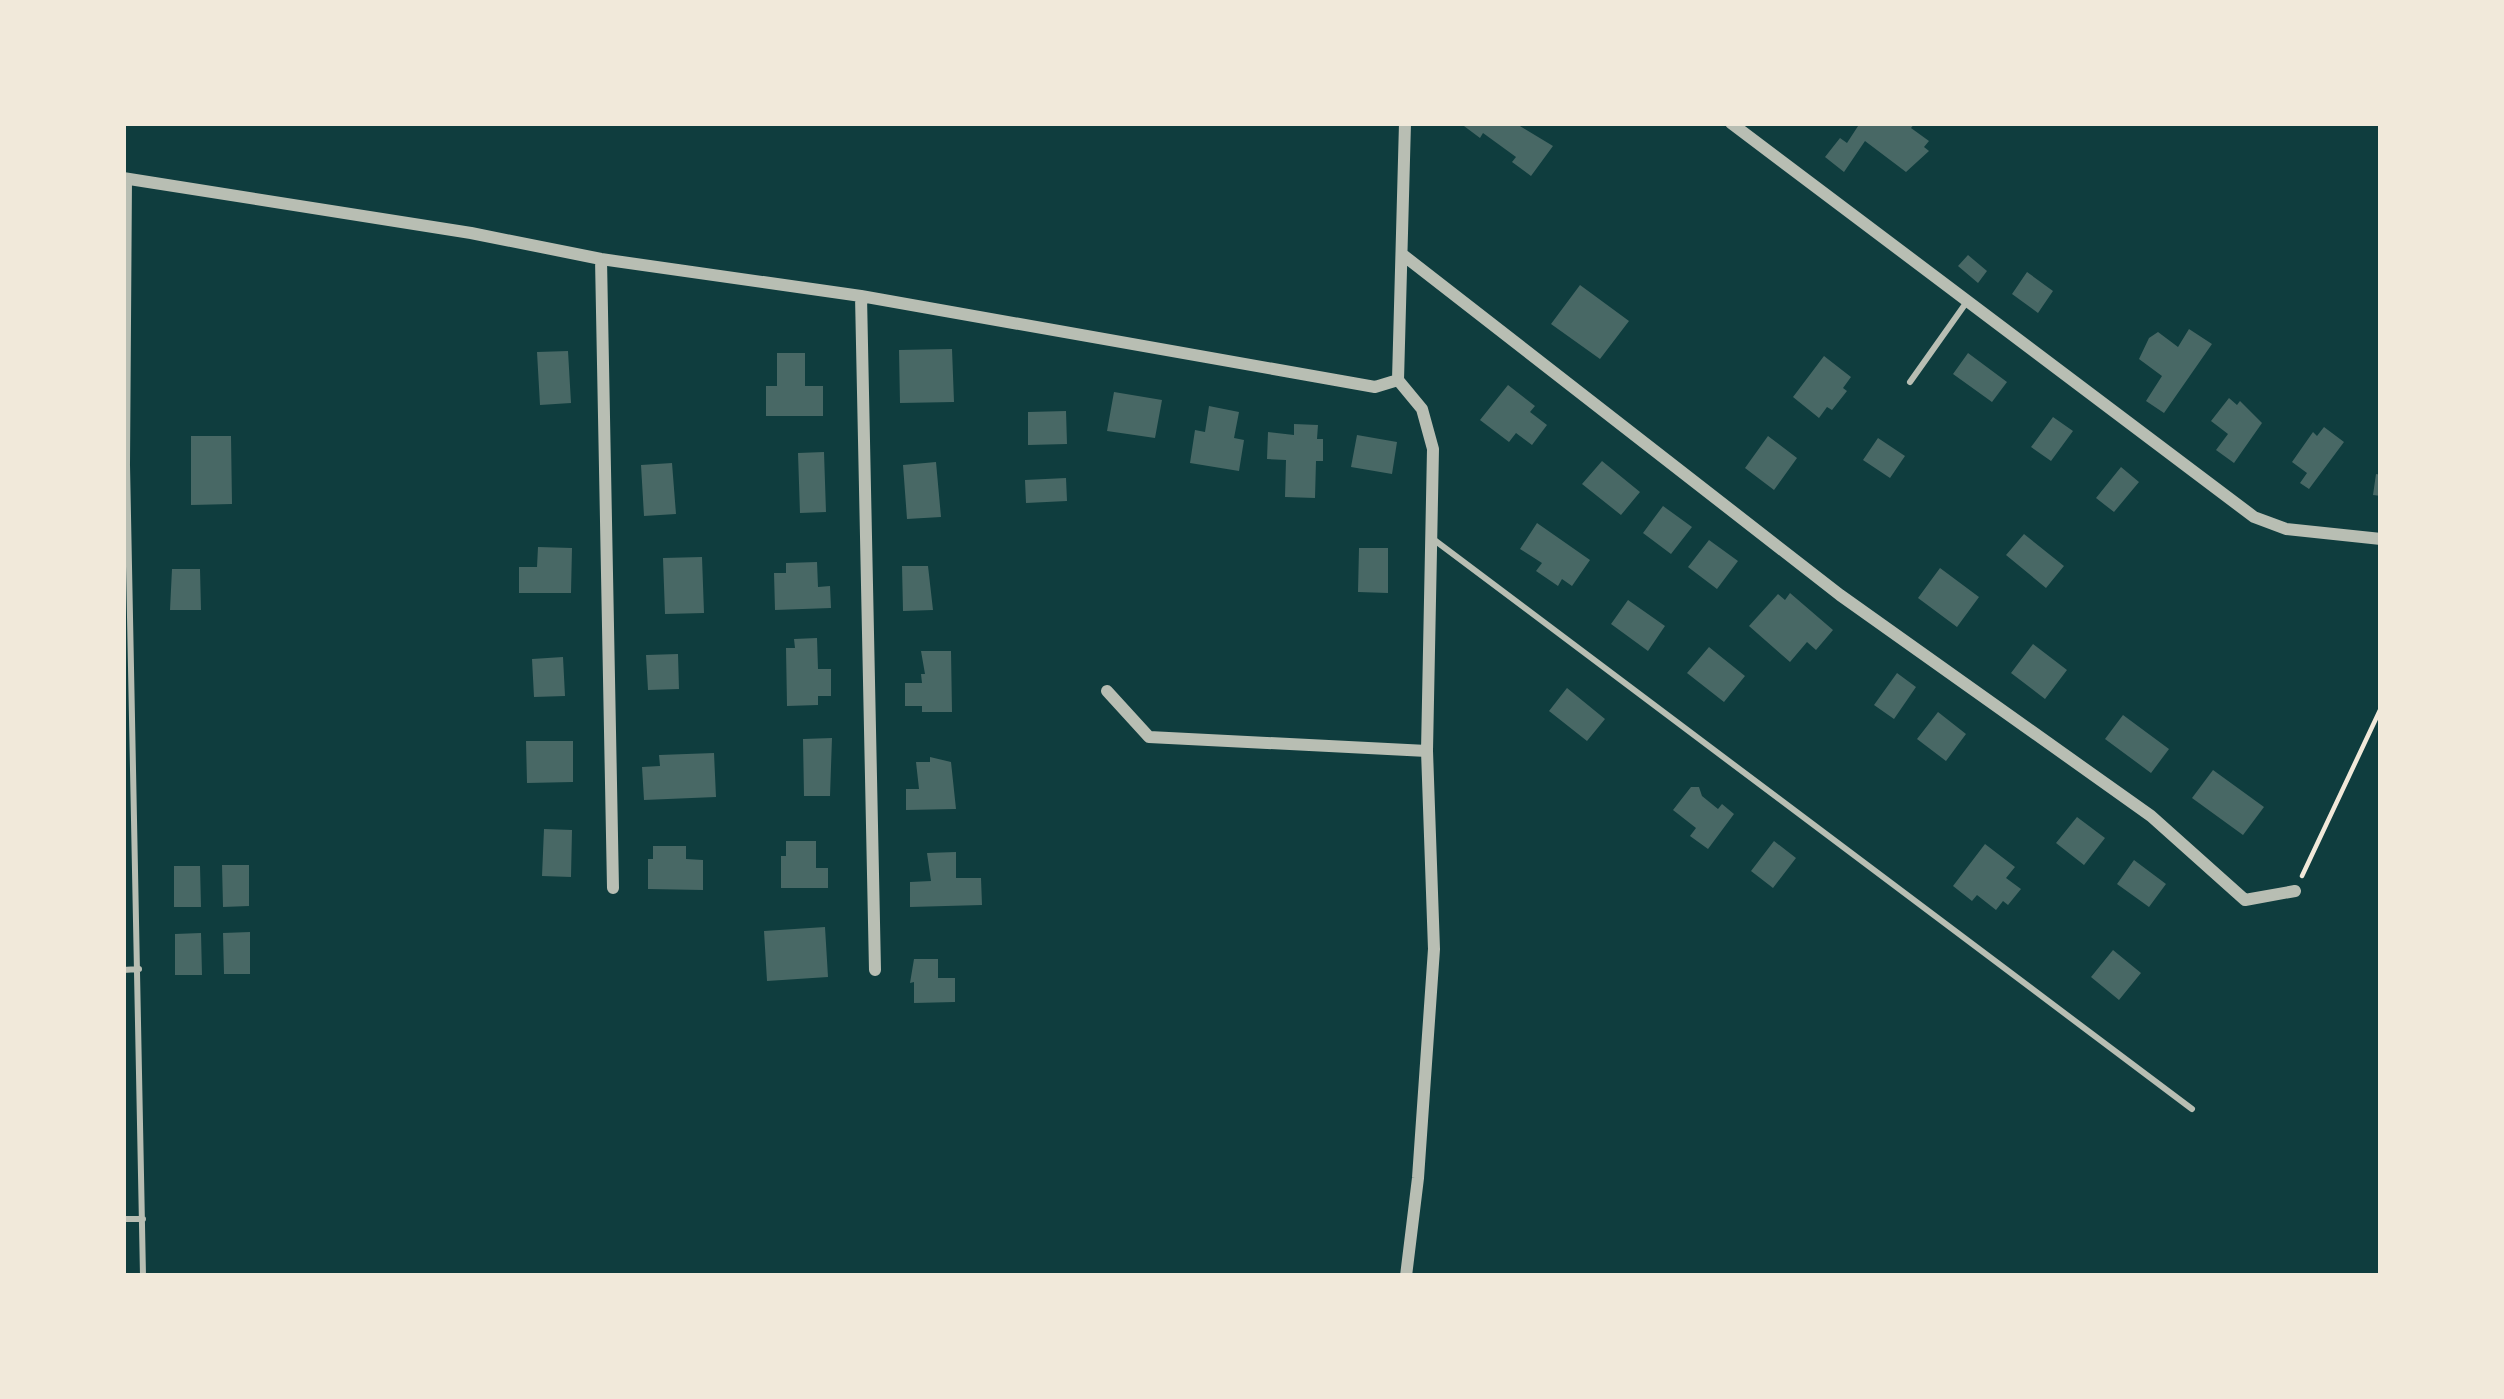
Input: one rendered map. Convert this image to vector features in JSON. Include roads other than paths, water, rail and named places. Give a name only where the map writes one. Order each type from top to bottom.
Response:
[{"type":"street","points":[[1405,123],[1398,380],[1422,409],[1433,449],[1427,751],[1435,950],[1406,1276]]},
{"type":"street","points":[[1731,123],[2254,517],[2286,530],[2381,539]]},
{"type":"street","points":[[126,179],[471,233],[601,259],[861,296],[1375,387],[1398,380]]},
{"type":"street","points":[[1403,255],[1840,595],[2151,816],[2245,899],[2295,891]]},
{"type":"street","points":[[601,259],[613,888]]},
{"type":"street","points":[[861,296],[875,970]]},
{"type":"street","points":[[1107,691],[1149,737],[1427,751]]},
{"type":"lane","points":[[126,179],[125,465],[135,725],[143,1276]]},
{"type":"lane","points":[[1910,382],[1966,303]]},
{"type":"lane","points":[[1430,536],[2192,1109]]},
{"type":"lane","points":[[123,725],[135,725]]},
{"type":"lane","points":[[123,970],[139,969]]},
{"type":"lane","points":[[123,1220],[142,1219]]}]
